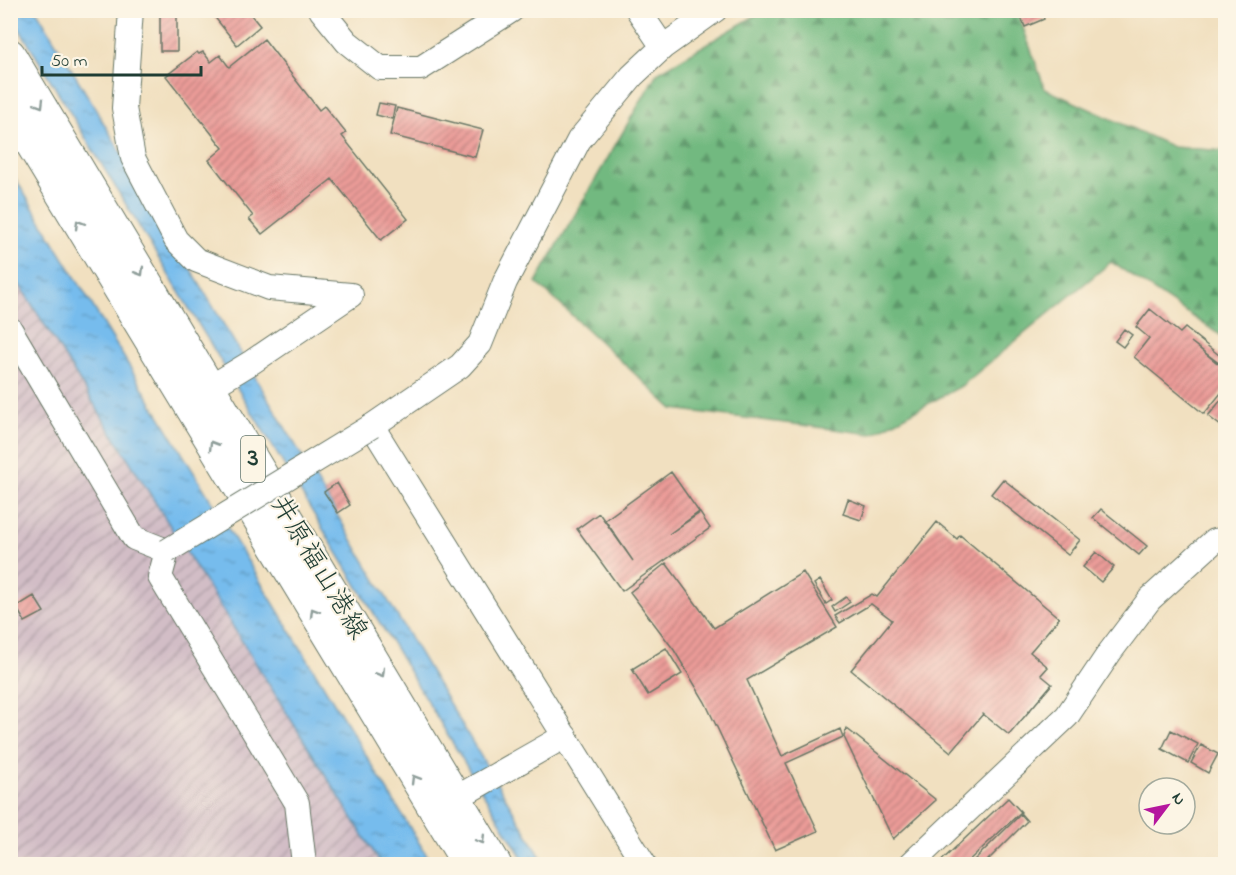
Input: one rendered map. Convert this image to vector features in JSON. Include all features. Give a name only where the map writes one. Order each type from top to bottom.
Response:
[{"type":"main road","name":"井原福山港線","points":[[10,54],[207,390],[445,804],[467,864]]},
{"type":"main road","name":"井原福山港線","points":[[10,110],[207,390]]},
{"type":"main road","name":"井原福山港線","points":[[445,804],[496,864]]},
{"type":"street","points":[[131,10],[124,108],[133,158],[176,240],[196,260],[269,288],[351,295],[207,390]]},
{"type":"street","points":[[321,10],[347,42],[380,68],[421,68],[512,10]]},
{"type":"street","points":[[638,10],[663,47]]},
{"type":"street","points":[[304,864],[297,803],[160,577],[167,551],[372,426],[460,366],[480,344],[505,282],[579,140],[632,76],[663,47],[715,10]]},
{"type":"street","points":[[10,329],[134,537],[167,551]]},
{"type":"street","points":[[372,426],[644,864]]},
{"type":"street","points":[[911,864],[1067,716],[1110,652],[1150,599],[1214,542],[1226,539]]},
{"type":"street","points":[[445,804],[565,736]]},
{"type":"shaded area","points":[[11,244],[387,864],[11,864]]},
{"type":"green space","points":[[763,11],[1017,11],[1045,89],[1173,147],[1225,151],[1225,338],[1111,262],[961,386],[872,434],[673,409],[536,282],[657,73]]},
{"type":"water","points":[[11,11],[37,11],[545,864],[526,864],[11,15]]},
{"type":"water","points":[[10,170],[432,864],[381,864],[11,271]]},
{"type":"building","points":[[160,10],[177,10],[177,51],[160,51]]},
{"type":"building","points":[[209,10],[247,10],[260,26],[237,45]]},
{"type":"building","points":[[1018,10],[1041,10],[1044,19],[1025,27]]},
{"type":"building","points":[[264,39],[319,110],[324,106],[346,133],[342,136],[408,219],[381,240],[332,179],[262,234],[249,219],[253,216],[209,160],[223,148],[166,76],[197,52],[199,54],[203,52],[211,62],[220,55],[229,67]]},
{"type":"building","points":[[379,103],[395,106],[392,119],[376,115]]},
{"type":"building","points":[[397,108],[483,130],[475,157],[390,135]]},
{"type":"building","points":[[1150,309],[1180,333],[1185,328],[1224,359],[1220,364],[1191,342],[1226,370],[1226,387],[1204,414],[1134,357],[1149,338],[1136,327]]},
{"type":"building","points":[[1124,329],[1132,335],[1123,347],[1115,341]]},
{"type":"building","points":[[1226,394],[1226,430],[1208,416]]},
{"type":"building","points":[[671,472],[699,512],[669,534],[700,513],[710,528],[622,591],[577,529],[599,513],[633,561],[605,520]]},
{"type":"building","points":[[1003,479],[1080,540],[1068,555],[991,494]]},
{"type":"building","points":[[337,483],[350,505],[338,513],[324,492]]},
{"type":"building","points":[[848,499],[866,506],[861,520],[843,514]]},
{"type":"building","points":[[1101,509],[1147,546],[1139,555],[1093,518]]},
{"type":"building","points":[[937,522],[957,539],[960,535],[1059,618],[1030,652],[1048,667],[1041,675],[1052,684],[1009,735],[983,714],[951,752],[851,670],[892,620],[871,604],[840,623],[835,616],[872,594],[877,597]]},
{"type":"building","points":[[1096,552],[1114,567],[1101,582],[1083,567]]},
{"type":"building","points":[[666,563],[714,628],[803,572],[837,627],[747,680],[782,756],[840,729],[843,737],[786,763],[818,831],[775,850],[705,702],[674,650],[630,592]]},
{"type":"building","points":[[820,580],[832,600],[826,604],[814,584]]},
{"type":"building","points":[[34,596],[44,612],[25,622],[16,607]]},
{"type":"building","points":[[846,597],[850,602],[835,612],[832,607]]},
{"type":"building","points":[[666,648],[682,674],[648,695],[632,669]]},
{"type":"building","points":[[846,728],[936,800],[893,839],[844,737]]},
{"type":"building","points":[[1171,730],[1198,744],[1188,763],[1162,749]]},
{"type":"building","points":[[1201,745],[1218,754],[1208,773],[1191,763]]},
{"type":"building","points":[[1008,798],[1021,812],[965,864],[938,864]]},
{"type":"building","points":[[1021,814],[1027,821],[984,864],[970,864]]}]
